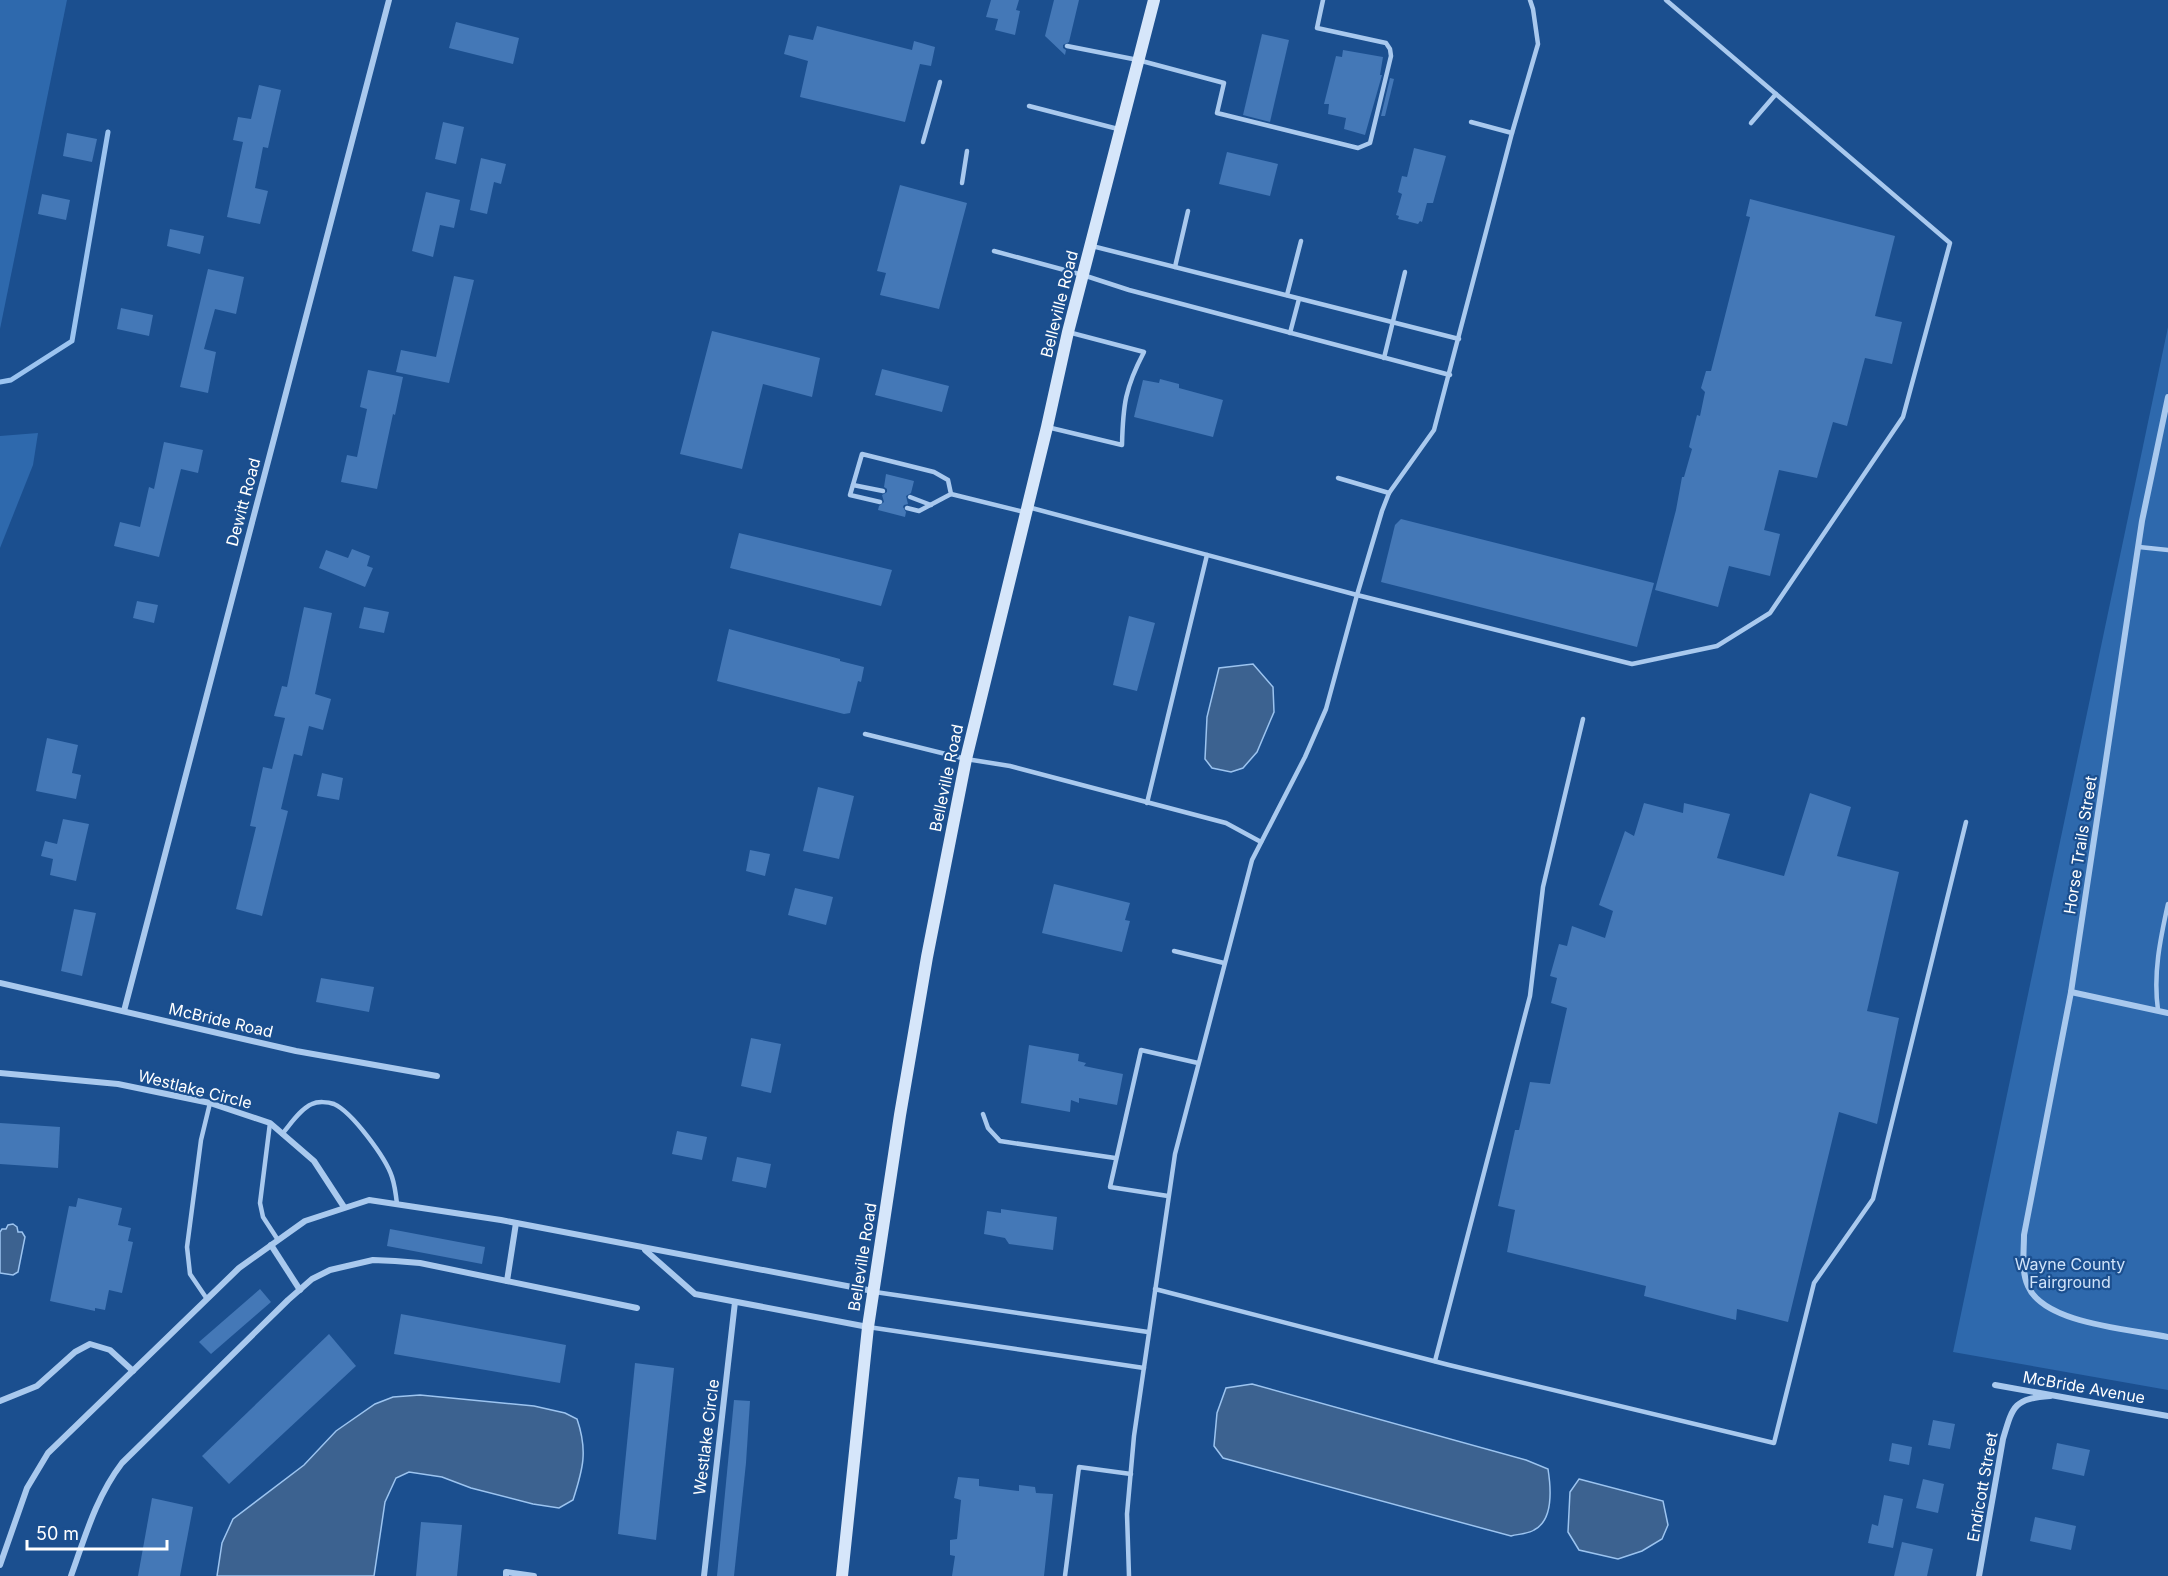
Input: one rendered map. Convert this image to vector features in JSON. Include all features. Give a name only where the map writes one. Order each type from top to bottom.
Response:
[{"type":"main road","name":"Belleville Road","points":[[842,1576],[873,1292],[927,957],[966,759],[1068,332],[1154,0]]},
{"type":"street","name":"Dewitt Road","points":[[124,1011],[388,0]]},
{"type":"street","name":"Horse Trails Street","points":[[2168,397],[2139,547],[2071,992],[2024,1235],[2026,1284],[2032,1296],[2048,1309],[2066,1317],[2168,1337]]},
{"type":"street","name":"McBride Road","points":[[0,983],[296,1051],[437,1076]]},
{"type":"street","points":[[2071,992],[2168,1013]]},
{"type":"street","name":"Westlake Circle","points":[[0,1073],[118,1084],[210,1103],[270,1123],[314,1161],[344,1207]]},
{"type":"street","points":[[0,1565],[27,1488],[48,1454],[239,1268],[305,1221],[344,1207],[369,1200],[516,1223],[873,1292]]},
{"type":"street","points":[[507,1281],[516,1223]]},
{"type":"street","points":[[271,1245],[300,1290]]},
{"type":"street","points":[[644,1249],[695,1294],[868,1327]]},
{"type":"street","points":[[71,1576],[107,1482],[122,1463],[300,1290],[312,1279],[330,1270],[373,1260],[420,1263],[637,1308]]},
{"type":"street","name":"Westlake Circle","points":[[704,1576],[735,1302]]},
{"type":"street","points":[[0,1401],[37,1386],[75,1352],[90,1344],[110,1350],[133,1371]]},
{"type":"street","name":"McBride Avenue","points":[[1995,1385],[2168,1416]]},
{"type":"street","name":"Endicott Street","points":[[1979,1576],[2003,1439],[2009,1417],[2014,1408],[2028,1398],[2050,1396]]},
{"type":"street","points":[[506,1576],[506,1572],[534,1576]]},
{"type":"lane","points":[[1067,46],[1138,60],[1224,83],[1217,114],[1358,148],[1370,143],[1391,56],[1390,49],[1386,43],[1317,28],[1323,0]]},
{"type":"lane","points":[[1129,1576],[1127,1514],[1148,1332],[1175,1154],[1198,1063],[1252,860],[1305,757],[1326,709],[1357,595],[1389,493],[1434,430],[1512,133],[1538,44],[1530,0]]},
{"type":"lane","points":[[907,508],[919,511],[951,494],[1027,510],[1632,664],[1717,646],[1770,613],[1903,417],[1950,243],[1666,0]]},
{"type":"lane","points":[[923,142],[940,82]]},
{"type":"lane","points":[[1751,123],[1776,94]]},
{"type":"lane","points":[[1029,106],[1121,129]]},
{"type":"lane","points":[[1471,122],[1512,133]]},
{"type":"lane","points":[[962,183],[967,151]]},
{"type":"lane","points":[[1175,267],[1188,211]]},
{"type":"lane","points":[[1287,295],[1301,241]]},
{"type":"lane","points":[[1090,245],[1459,339]]},
{"type":"lane","points":[[994,250],[1129,290],[1450,375]]},
{"type":"lane","points":[[1384,358],[1405,272]]},
{"type":"lane","points":[[1290,333],[1299,298]]},
{"type":"lane","points":[[1047,427],[1122,445],[1124,399],[1144,352],[1068,332]]},
{"type":"lane","points":[[880,502],[850,495],[862,454],[934,472],[948,480],[951,494]]},
{"type":"lane","points":[[1338,478],[1389,493]]},
{"type":"lane","points":[[853,485],[883,491]]},
{"type":"lane","points":[[910,496],[931,505]]},
{"type":"lane","points":[[2139,547],[2168,550]]},
{"type":"lane","points":[[1147,803],[1207,555]]},
{"type":"lane","points":[[1435,1361],[1530,996],[1543,887],[1583,719]]},
{"type":"lane","points":[[865,734],[966,759],[1010,766],[1226,823],[1261,842]]},
{"type":"lane","points":[[1155,1289],[1435,1361],[1774,1443],[1814,1283],[1873,1198],[1966,822]]},
{"type":"lane","points":[[2157,1011],[2155,989],[2157,968],[2168,904]]},
{"type":"lane","points":[[1174,951],[1224,963]]},
{"type":"lane","points":[[1168,1196],[1110,1186],[1115,1158],[1142,1050],[1198,1063]]},
{"type":"lane","points":[[282,1134],[311,1104],[323,1102],[334,1104],[346,1112],[382,1156],[392,1175],[397,1204]]},
{"type":"lane","points":[[207,1299],[190,1274],[187,1247],[201,1140],[210,1103]]},
{"type":"lane","points":[[984,1114],[988,1128],[1000,1141],[1115,1158]]},
{"type":"lane","points":[[270,1123],[260,1203],[263,1217],[278,1240]]},
{"type":"lane","points":[[873,1292],[1148,1332]]},
{"type":"lane","points":[[868,1327],[1144,1368]]},
{"type":"lane","points":[[1065,1576],[1078,1467],[1131,1474]]},
{"type":"green space","points":[[0,0],[67,0],[0,329]]},
{"type":"green space","name":"Wayne County Fairground","points":[[2168,327],[2168,1390],[1953,1352]]},
{"type":"green space","points":[[38,433],[33,465],[0,548],[0,436]]},
{"type":"shaded area","points":[[1253,664],[1273,687],[1274,712],[1257,752],[1243,768],[1231,772],[1212,768],[1205,759],[1207,717],[1219,668]]},
{"type":"shaded area","points":[[13,1224],[25,1237],[18,1272],[13,1275],[0,1273],[0,1232]]},
{"type":"shaded area","points":[[1252,1384],[1526,1460],[1548,1469],[1550,1503],[1545,1519],[1532,1531],[1511,1536],[1223,1458],[1214,1446],[1217,1413],[1226,1388]]},
{"type":"shaded area","points":[[420,1395],[534,1406],[565,1413],[577,1419],[583,1460],[573,1500],[559,1508],[533,1504],[471,1488],[442,1477],[409,1472],[396,1478],[385,1502],[374,1576],[217,1576],[222,1543],[233,1519],[304,1465],[336,1431],[375,1404],[393,1397]]},
{"type":"shaded area","points":[[1579,1479],[1663,1501],[1668,1525],[1662,1539],[1642,1551],[1618,1559],[1579,1550],[1568,1532],[1570,1492]]},
{"type":"building","points":[[991,0],[1019,0],[1016,10],[1020,11],[1015,35],[995,30],[998,19],[986,17]]},
{"type":"building","points":[[1054,0],[1079,0],[1069,42],[1063,45],[1066,50],[1065,55],[1045,36]]},
{"type":"building","points":[[456,22],[519,38],[513,64],[449,48]]},
{"type":"building","points":[[817,26],[912,50],[914,41],[935,47],[931,66],[920,64],[905,122],[800,97],[808,61],[784,54],[789,35],[813,40]]},
{"type":"building","points":[[1262,34],[1289,40],[1270,122],[1243,115]]},
{"type":"building","points":[[1343,50],[1383,57],[1380,75],[1382,75],[1365,135],[1344,129],[1346,118],[1328,114],[1329,104],[1324,104],[1336,56],[1342,57]]},
{"type":"building","points":[[1390,78],[1394,79],[1385,116],[1381,116]]},
{"type":"building","points":[[259,85],[281,90],[268,148],[263,147],[255,188],[268,191],[260,224],[227,217],[243,142],[233,140],[238,117],[251,119]]},
{"type":"building","points":[[443,122],[464,127],[456,164],[435,159]]},
{"type":"building","points":[[67,133],[97,139],[92,162],[63,156]]},
{"type":"building","points":[[1414,148],[1446,156],[1433,203],[1427,203],[1422,222],[1418,224],[1398,219],[1399,216],[1396,215],[1402,194],[1398,192],[1402,176],[1407,177]]},
{"type":"building","points":[[1227,152],[1278,164],[1270,196],[1219,184]]},
{"type":"building","points":[[481,158],[506,164],[501,184],[494,182],[487,214],[470,210]]},
{"type":"building","points":[[900,185],[967,203],[939,309],[880,295],[886,273],[877,271]]},
{"type":"building","points":[[426,192],[460,200],[454,228],[440,225],[433,257],[412,251]]},
{"type":"building","points":[[42,194],[70,200],[66,220],[38,214]]},
{"type":"building","points":[[1750,199],[1895,236],[1875,316],[1902,322],[1892,364],[1865,358],[1847,426],[1833,422],[1817,478],[1779,470],[1764,530],[1780,534],[1770,576],[1729,566],[1718,607],[1655,590],[1676,510],[1682,477],[1684,477],[1692,449],[1689,447],[1697,415],[1700,416],[1705,392],[1701,388],[1706,371],[1711,371],[1750,217],[1746,216]]},
{"type":"building","points":[[170,229],[204,236],[200,254],[167,246]]},
{"type":"building","points":[[208,269],[244,277],[236,314],[215,309],[204,349],[216,352],[208,393],[180,387]]},
{"type":"building","points":[[454,276],[474,280],[449,383],[396,372],[401,350],[436,357]]},
{"type":"building","points":[[121,308],[153,315],[149,336],[117,329]]},
{"type":"building","points":[[712,331],[820,358],[812,397],[763,384],[742,469],[680,454]]},
{"type":"building","points":[[882,369],[949,386],[942,412],[875,395]]},
{"type":"building","points":[[368,370],[403,377],[377,489],[341,482],[347,455],[357,457],[367,409],[360,407]]},
{"type":"building","points":[[1160,379],[1179,384],[1179,388],[1223,400],[1213,437],[1134,417],[1143,380],[1159,383]]},
{"type":"building","points":[[164,442],[203,450],[198,473],[181,469],[159,557],[114,546],[120,522],[140,527],[149,487],[154,489]]},
{"type":"building","points":[[886,474],[914,481],[911,493],[906,496],[908,504],[903,507],[906,512],[905,517],[878,510],[884,502],[882,495],[887,492],[884,487]]},
{"type":"building","points":[[1401,519],[1654,583],[1637,647],[1381,582],[1395,525]]},
{"type":"building","points":[[739,533],[892,570],[881,606],[730,568]]},
{"type":"building","points":[[352,549],[370,556],[367,566],[373,568],[365,587],[319,568],[326,550],[348,558]]},
{"type":"building","points":[[137,601],[158,605],[154,623],[133,618]]},
{"type":"building","points":[[304,607],[332,613],[315,694],[331,699],[323,730],[309,726],[302,756],[294,754],[281,809],[288,811],[262,916],[236,909],[256,827],[250,826],[263,767],[272,769],[285,718],[274,716],[282,686],[287,687]]},
{"type":"building","points":[[364,607],[389,612],[384,633],[359,628]]},
{"type":"building","points":[[1129,616],[1155,623],[1137,691],[1113,685]]},
{"type":"building","points":[[729,629],[864,667],[850,713],[844,714],[717,681]]},
{"type":"building","points":[[47,738],[78,745],[72,773],[81,775],[76,799],[36,791]]},
{"type":"building","points":[[322,773],[343,778],[339,800],[317,796]]},
{"type":"building","points":[[818,787],[854,796],[839,859],[803,851]]},
{"type":"building","points":[[1810,793],[1851,807],[1837,856],[1899,872],[1867,1011],[1899,1018],[1877,1124],[1839,1112],[1788,1322],[1737,1309],[1736,1320],[1644,1296],[1646,1286],[1507,1252],[1515,1210],[1498,1206],[1515,1130],[1519,1130],[1530,1082],[1550,1084],[1567,1008],[1551,1003],[1557,978],[1550,976],[1559,944],[1567,946],[1572,926],[1605,938],[1613,911],[1599,905],[1625,831],[1634,836],[1644,803],[1683,813],[1684,803],[1730,814],[1717,858],[1784,876]]},
{"type":"building","points":[[63,819],[89,824],[76,881],[50,875],[53,859],[41,856],[45,841],[57,844]]},
{"type":"building","points":[[750,850],[770,854],[765,876],[746,871]]},
{"type":"building","points":[[1054,884],[1130,903],[1125,920],[1130,921],[1122,952],[1042,933]]},
{"type":"building","points":[[795,888],[833,897],[826,925],[788,915]]},
{"type":"building","points":[[74,909],[96,913],[82,976],[61,971]]},
{"type":"building","points":[[321,978],[374,987],[369,1012],[316,1002]]},
{"type":"building","points":[[751,1038],[781,1044],[771,1093],[741,1086]]},
{"type":"building","points":[[1029,1045],[1079,1054],[1078,1061],[1086,1063],[1084,1066],[1123,1074],[1117,1105],[1079,1098],[1079,1103],[1071,1100],[1070,1112],[1021,1103]]},
{"type":"building","points":[[0,1123],[60,1127],[58,1168],[0,1164]]},
{"type":"building","points":[[677,1131],[707,1137],[702,1160],[672,1154]]},
{"type":"building","points":[[737,1157],[771,1164],[766,1188],[732,1181]]},
{"type":"building","points":[[78,1198],[122,1208],[118,1225],[131,1228],[128,1241],[133,1242],[122,1293],[109,1290],[105,1310],[95,1308],[95,1311],[50,1301],[69,1206],[76,1207]]},
{"type":"building","points":[[1001,1209],[1057,1217],[1053,1250],[1009,1244],[1005,1238],[984,1234],[987,1211],[1001,1213]]},
{"type":"building","points":[[390,1229],[485,1247],[482,1264],[387,1246]]},
{"type":"building","points":[[260,1289],[271,1302],[211,1354],[199,1342]]},
{"type":"building","points":[[401,1314],[566,1345],[560,1383],[394,1354]]},
{"type":"building","points":[[329,1334],[356,1366],[229,1484],[202,1456]]},
{"type":"building","points":[[635,1363],[674,1368],[656,1540],[618,1534]]},
{"type":"building","points":[[734,1400],[750,1401],[746,1463],[734,1576],[717,1576]]},
{"type":"building","points":[[1933,1420],[1955,1424],[1950,1449],[1928,1445]]},
{"type":"building","points":[[1892,1443],[1912,1447],[1909,1465],[1889,1461]]},
{"type":"building","points":[[2057,1443],[2090,1450],[2084,1476],[2052,1469]]},
{"type":"building","points":[[958,1477],[979,1479],[979,1486],[1019,1491],[1019,1485],[1035,1487],[1036,1493],[1053,1494],[1044,1576],[952,1576],[955,1556],[950,1555],[950,1540],[957,1539],[961,1500],[954,1498]]},
{"type":"building","points":[[1923,1479],[1944,1484],[1938,1513],[1916,1508]]},
{"type":"building","points":[[1884,1495],[1903,1499],[1893,1548],[1868,1543],[1872,1524],[1878,1526]]},
{"type":"building","points":[[152,1498],[193,1507],[180,1576],[138,1576]]},
{"type":"building","points":[[2035,1517],[2076,1526],[2071,1550],[2030,1541]]},
{"type":"building","points":[[421,1522],[462,1525],[457,1576],[416,1576]]},
{"type":"building","points":[[1902,1542],[1933,1549],[1927,1576],[1894,1576]]},
{"type":"waterway","points":[[0,382],[11,380],[72,341],[108,132]]}]
